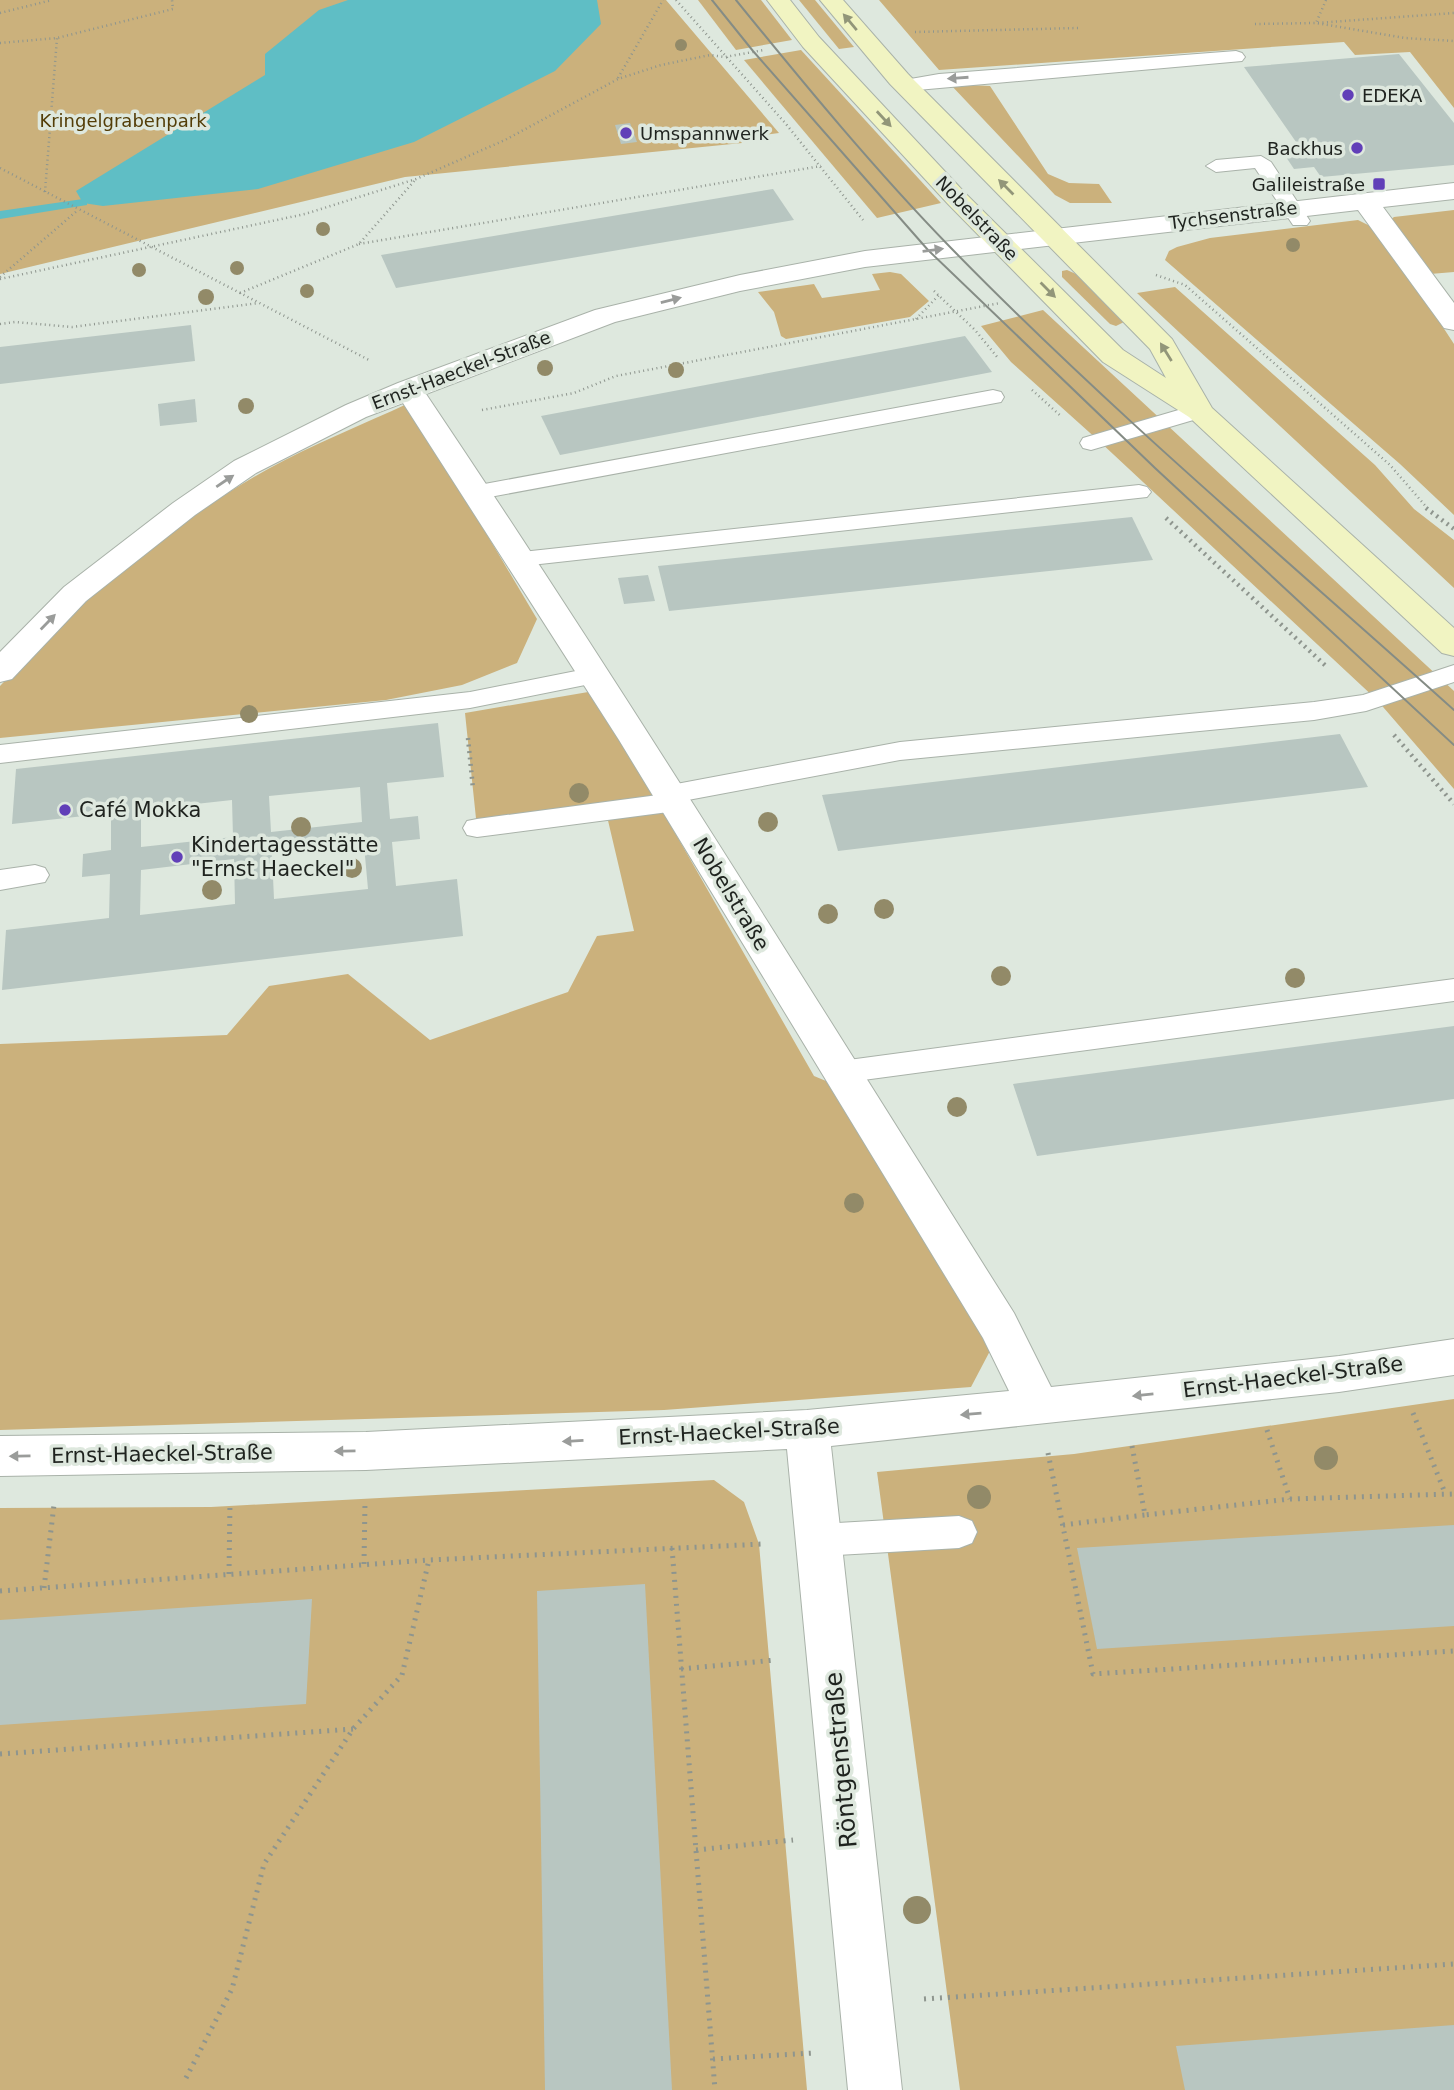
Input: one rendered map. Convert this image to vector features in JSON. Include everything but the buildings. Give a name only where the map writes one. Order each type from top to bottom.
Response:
[{"type":"main road","name":"Nobelstraße","points":[[778,0],[811,42],[1000,242],[1113,356],[1199,411],[1454,646]]},
{"type":"main road","name":"Nobelstraße","points":[[831,0],[906,85],[1162,345],[1199,411]]},
{"type":"street","name":"Tychsenstraße","points":[[1000,242],[1296,215],[1365,201],[1454,191]]},
{"type":"street","points":[[1365,201],[1454,322]]},
{"type":"street","name":"Ernst-Haeckel-Straße","points":[[0,671],[75,594],[194,502],[245,467],[356,411],[605,316],[824,265],[1000,242]]},
{"type":"street","name":"Nobelstraße","points":[[408,389],[479,492],[673,798],[999,1326],[1039,1408]]},
{"type":"street","name":"Ernst-Haeckel-Straße","points":[[0,1456],[366,1451],[807,1429],[1039,1408],[1454,1357]]},
{"type":"street","name":"Röntgenstraße","points":[[807,1429],[870,2047]]},
{"type":"lane","points":[[906,85],[939,79],[1014,79],[1107,72],[1144,65],[1236,57]]},
{"type":"lane","points":[[1144,65],[1203,80]]},
{"type":"lane","points":[[1216,166],[1261,162],[1296,215]]},
{"type":"lane","points":[[479,492],[993,397]]},
{"type":"lane","points":[[1091,443],[1199,411]]},
{"type":"lane","points":[[522,559],[1139,492]]},
{"type":"lane","points":[[477,828],[673,798],[900,751],[1314,712],[1366,703],[1454,673]]},
{"type":"lane","points":[[0,754],[470,699],[596,675]]},
{"type":"lane","points":[[0,880],[35,876]]},
{"type":"lane","points":[[841,1072],[1454,990]]},
{"type":"lane","points":[[820,1540],[959,1532]]},
{"type":"path","points":[[0,13],[52,0]]},
{"type":"path","points":[[0,43],[57,37],[173,9],[172,0]]},
{"type":"path","points":[[618,79],[663,0]]},
{"type":"path","points":[[676,0],[821,166],[866,223]]},
{"type":"path","points":[[1326,0],[1316,23],[1405,38],[1454,41]]},
{"type":"path","points":[[45,192],[57,37]]},
{"type":"path","points":[[0,278],[305,214],[416,179],[505,140],[618,79],[662,65],[710,55],[725,57]]},
{"type":"path","points":[[239,293],[359,244],[821,166]]},
{"type":"path","points":[[0,168],[394,372],[408,389]]},
{"type":"path","points":[[359,244],[416,179]]},
{"type":"path","points":[[0,278],[78,210]]},
{"type":"path","points":[[1150,269],[1157,276],[1185,285],[1390,465],[1425,507],[1454,529]]},
{"type":"path","points":[[915,319],[939,295]]},
{"type":"path","points":[[0,324],[15,322],[72,327],[260,303]]},
{"type":"path","points":[[429,420],[574,393],[616,376],[957,312],[1003,364]]},
{"type":"path","points":[[1023,382],[1091,443]]},
{"type":"path","points":[[1139,492],[1366,703],[1454,804]]},
{"type":"path","points":[[470,699],[465,713],[477,828]]},
{"type":"path","points":[[1393,1366],[1446,1493]]},
{"type":"path","points":[[1250,1384],[1290,1499]]},
{"type":"path","points":[[1121,1398],[1145,1515]]},
{"type":"path","points":[[1039,1408],[1093,1674],[1454,1651]]},
{"type":"path","points":[[364,1564],[366,1451]]},
{"type":"path","points":[[229,1574],[230,1453]]},
{"type":"path","points":[[44,1588],[60,1456]]},
{"type":"path","points":[[1063,1525],[1290,1499],[1454,1494]]},
{"type":"path","points":[[0,1591],[364,1564],[820,1540]]},
{"type":"path","points":[[673,1548],[715,2090]]},
{"type":"path","points":[[186,2078],[232,1989],[264,1864],[353,1729],[402,1675],[429,1560]]},
{"type":"path","points":[[681,1669],[831,1654]]},
{"type":"path","points":[[0,1754],[353,1729]]},
{"type":"path","points":[[696,1850],[848,1835]]},
{"type":"path","points":[[713,2059],[870,2047],[1454,1964]]},
{"type":"green space","name":"Kringelgrabenpark","points":[[0,0],[666,0],[779,133],[740,138],[742,143],[405,177],[0,274]]},
{"type":"green space","points":[[698,0],[761,0],[792,40],[736,50]]},
{"type":"green space","points":[[799,0],[815,0],[854,47],[839,49]]},
{"type":"green space","points":[[879,0],[1454,0],[1454,108],[1410,52],[1355,55],[1344,42],[939,70]]},
{"type":"green space","points":[[801,50],[941,203],[877,218],[744,60]]},
{"type":"green space","points":[[950,84],[990,86],[1048,174],[1069,183],[1099,184],[1112,203],[1070,203],[1055,195]]},
{"type":"green space","points":[[1454,210],[1454,272],[1430,274],[1390,220],[1394,217]]},
{"type":"green space","points":[[1358,220],[1380,231],[1454,344],[1454,515],[1400,464],[1165,260],[1169,251],[1177,247],[1210,238]]},
{"type":"green space","points":[[1062,271],[1076,274],[1124,322],[1116,326],[1110,324],[1062,277]]},
{"type":"green space","points":[[872,274],[901,274],[929,301],[910,317],[786,339],[781,336],[774,312],[758,292],[814,284],[822,298],[880,290]]},
{"type":"green space","points":[[1175,287],[1375,465],[1414,509],[1454,540],[1454,588],[1137,293]]},
{"type":"green space","points":[[1043,310],[1454,691],[1454,789],[1377,700],[1011,362],[981,326]]},
{"type":"green space","points":[[409,403],[537,619],[517,663],[462,685],[386,700],[0,738],[0,686],[61,625],[126,567],[230,491],[320,443]]},
{"type":"green space","points":[[594,691],[814,1076],[826,1081],[991,1349],[971,1387],[664,1410],[0,1430],[0,1044],[227,1035],[269,986],[348,974],[430,1040],[568,992],[597,936],[634,931],[606,812],[477,828],[465,713]]},
{"type":"green space","points":[[1454,1399],[1454,2090],[960,2090],[877,1472],[1074,1454]]},
{"type":"green space","points":[[714,1480],[744,1502],[759,1544],[807,2090],[0,2090],[0,1508],[211,1507]]},
{"type":"water","points":[[348,0],[597,0],[601,24],[555,71],[414,142],[258,189],[103,206],[83,203],[76,191],[265,75],[265,54],[319,10]]},
{"type":"waterway","points":[[0,215],[83,203]]},
{"type":"tram line","points":[[712,0],[753,51],[928,250],[1155,468],[1454,745]]},
{"type":"tram line","points":[[736,0],[868,158],[1011,308],[1135,426],[1454,710]]},
{"type":"place","name":"EDEKA","points":[[1348,95]]},
{"type":"place","name":"Umspannwerk","points":[[626,133]]},
{"type":"place","name":"Backhus","points":[[1357,148]]},
{"type":"place","name":"Galileistraße","points":[[1379,184]]},
{"type":"place","name":"Café Mokka","points":[[65,810]]},
{"type":"place","name":"Kindertagesstätte \"Ernst Haeckel\"","points":[[177,857]]}]
